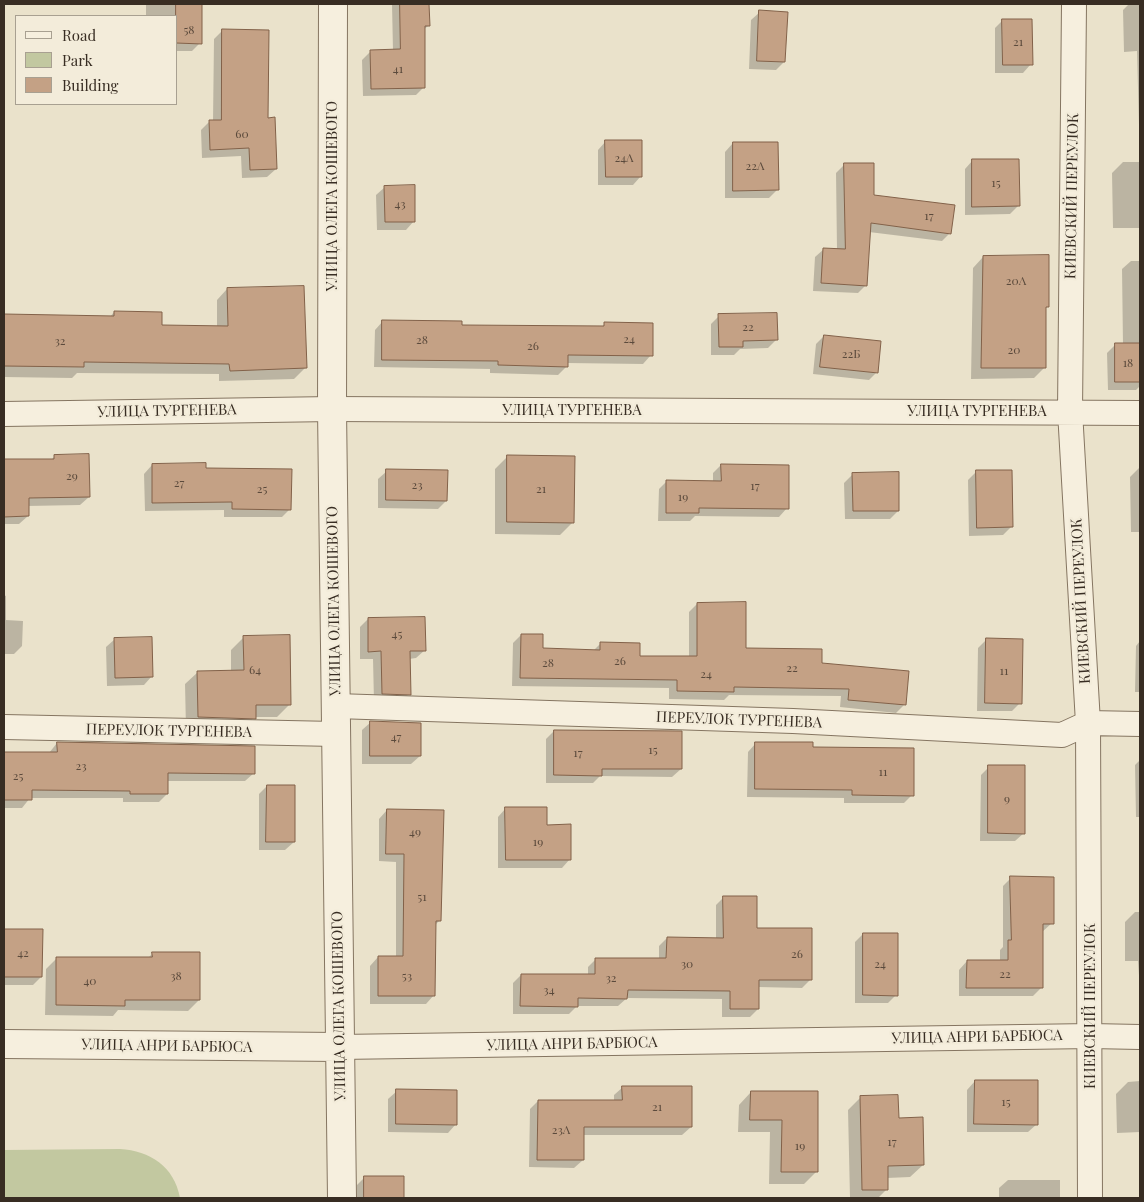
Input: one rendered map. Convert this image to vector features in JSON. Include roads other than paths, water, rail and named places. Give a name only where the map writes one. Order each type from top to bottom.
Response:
[{"type":"street","name":"УЛИЦА ОЛЕГА КОШЕВОГО","points":[[333,4],[332,409],[342,1198]]},
{"type":"street","name":"КИЕВСКИЙ ПЕРЕУЛОК","points":[[1074,4],[1070,411],[1088,723],[1091,1036],[1090,1198]]},
{"type":"street","name":"УЛИЦА ТУРГЕНЕВА","points":[[4,414],[332,409],[1070,411],[1140,413]]},
{"type":"street","name":"ПЕРЕУЛОК ТУРГЕНЕВА","points":[[336,706],[793,721],[1062,735],[1088,723],[1140,724]]},
{"type":"street","name":"ПЕРЕУЛОК ТУРГЕНЕВА","points":[[4,727],[335,734]]},
{"type":"street","name":"УЛИЦА АНРИ БАРБЮСА","points":[[4,1044],[339,1047],[1091,1036],[1140,1038]]}]
